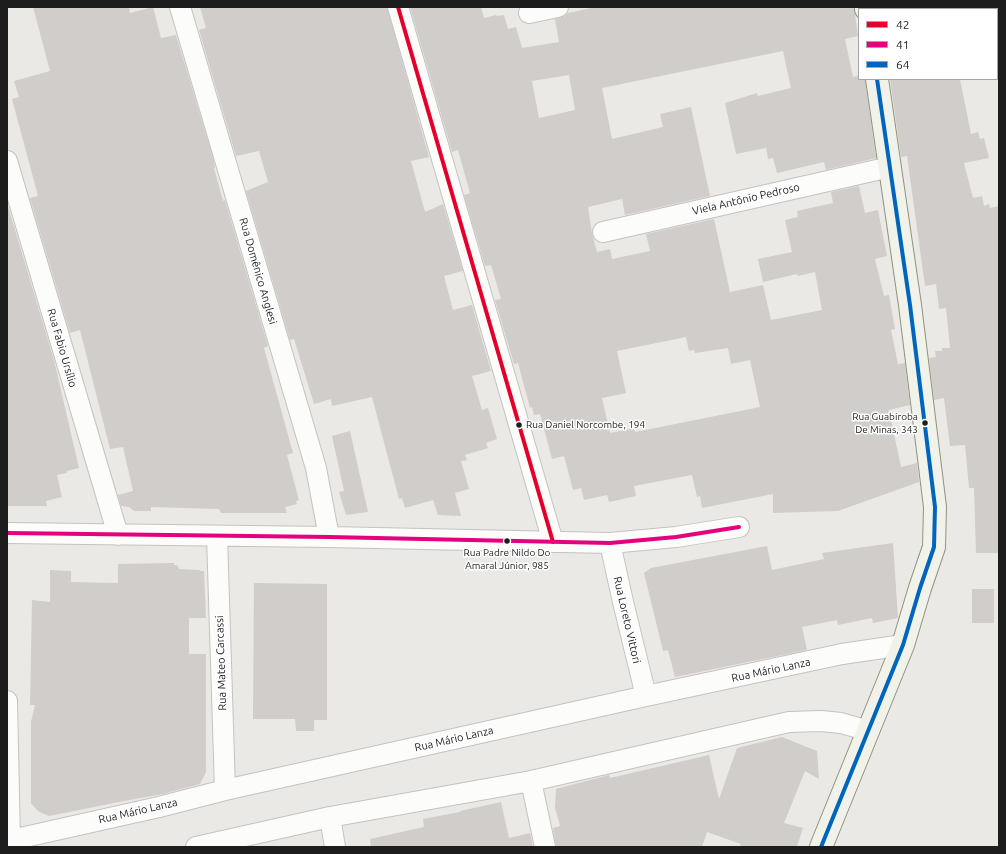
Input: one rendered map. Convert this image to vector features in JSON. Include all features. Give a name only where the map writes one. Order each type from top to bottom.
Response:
[{"type":"street","name":"Rua Domênico Anglesi","points":[[180,7],[316,468],[329,537]]},
{"type":"street","points":[[398,7],[553,542]]},
{"type":"street","points":[[529,13],[558,7]]},
{"type":"street","points":[[821,847],[903,645],[934,547],[935,507],[910,305],[877,80]]},
{"type":"street","name":"Rua Fabio Ursílio","points":[[7,161],[118,535]]},
{"type":"street","name":"Viela Antônio Pedroso","points":[[603,232],[890,167]]},
{"type":"street","points":[[7,533],[329,537],[610,543],[676,537],[739,527]]},
{"type":"street","name":"Rua Mateo Carcassi","points":[[217,536],[225,790]]},
{"type":"street","name":"Rua Loreto Vittori","points":[[610,543],[622,602],[646,696]]},
{"type":"street","name":"Rua Mário Lanza","points":[[9,841],[159,807],[225,790],[646,696],[842,654],[903,645]]},
{"type":"street","points":[[7,701],[9,841]]},
{"type":"street","points":[[196,847],[330,817],[531,782],[789,722],[821,721],[841,723],[869,730]]},
{"type":"street","points":[[531,782],[545,847]]},
{"type":"street","points":[[330,817],[335,847]]},
{"type":"building","points":[[33,7],[129,7],[130,13],[153,7],[161,38],[176,35],[214,161],[214,168],[223,201],[225,200],[268,346],[264,348],[293,453],[287,455],[299,500],[296,501],[297,504],[285,507],[287,513],[221,513],[219,509],[151,507],[151,511],[134,511],[129,507],[121,506],[118,495],[133,491],[123,447],[110,449],[80,330],[70,333],[30,198],[38,196],[12,99],[19,97],[14,81],[50,71]]},
{"type":"building","points":[[200,7],[387,7],[429,157],[411,161],[425,212],[443,204],[463,271],[444,276],[453,310],[472,305],[491,371],[472,376],[482,410],[488,408],[497,439],[486,443],[488,448],[465,455],[467,460],[461,461],[469,489],[455,493],[461,516],[438,515],[433,500],[405,508],[402,498],[399,499],[372,397],[332,406],[331,399],[314,404],[294,339],[290,340],[246,191],[268,182],[259,151],[236,156],[199,30],[206,28]]},
{"type":"building","points":[[410,7],[481,7],[484,18],[504,15],[508,29],[516,27],[522,48],[559,42],[555,19],[565,16],[568,13],[596,7],[854,7],[858,36],[845,39],[853,77],[858,75],[858,80],[865,80],[876,158],[826,170],[824,162],[777,173],[773,158],[768,159],[766,148],[736,154],[725,103],[757,93],[758,96],[791,88],[783,51],[602,88],[612,139],[663,127],[660,114],[691,107],[710,196],[625,215],[622,199],[588,207],[592,234],[597,252],[610,249],[612,259],[650,251],[646,234],[714,219],[730,292],[763,285],[771,320],[822,310],[815,272],[798,276],[797,274],[763,282],[758,259],[792,252],[785,220],[798,217],[797,211],[833,203],[831,192],[859,186],[865,213],[878,210],[887,256],[875,259],[884,296],[889,295],[895,329],[891,330],[898,364],[905,363],[910,405],[889,410],[901,467],[917,463],[919,482],[838,511],[773,513],[773,494],[702,508],[700,496],[697,497],[692,475],[634,486],[636,496],[609,502],[607,495],[584,500],[581,488],[573,490],[564,456],[552,459],[540,414],[534,415],[532,407],[530,408],[518,363],[514,364],[495,300],[501,299],[491,265],[485,266],[464,195],[470,193],[458,150],[452,152]],"holes":[[[569,75],[575,110],[539,118],[532,81]],[[686,337],[689,351],[694,350],[695,353],[728,348],[731,364],[750,360],[760,407],[635,432],[634,428],[610,433],[602,398],[626,393],[617,351]]]},
{"type":"building","points":[[890,80],[960,80],[971,134],[978,132],[980,139],[984,138],[989,158],[964,163],[973,198],[982,196],[984,206],[989,204],[990,208],[999,206],[999,553],[976,553],[974,488],[969,488],[965,445],[950,446],[944,398],[934,400],[929,358],[936,357],[935,351],[942,351],[942,348],[950,348],[946,308],[939,309],[936,284],[925,286],[907,156],[901,157]]},
{"type":"building","points":[[7,203],[54,360],[79,468],[57,475],[62,497],[46,501],[47,506],[7,506]]},
{"type":"building","points":[[350,431],[368,512],[346,515],[339,492],[344,491],[332,436]]},
{"type":"building","points":[[893,543],[898,618],[873,623],[872,618],[838,625],[837,620],[802,627],[807,650],[675,677],[668,650],[663,651],[644,573],[651,568],[767,546],[772,570],[824,559],[822,553]]},
{"type":"building","points":[[174,563],[174,565],[177,565],[179,569],[204,571],[206,618],[189,618],[189,654],[206,654],[206,772],[200,784],[163,794],[49,816],[38,811],[31,803],[31,722],[35,705],[30,705],[32,600],[50,602],[50,570],[71,571],[71,582],[118,583],[118,564]]},
{"type":"building","points":[[254,583],[327,584],[327,720],[314,720],[314,731],[296,731],[295,719],[253,719]]},
{"type":"building","points":[[972,589],[994,589],[994,623],[972,623]]},
{"type":"building","points":[[782,737],[817,751],[819,779],[805,771],[784,823],[803,828],[797,847],[740,847],[741,844],[707,832],[702,847],[556,847],[553,828],[560,826],[555,808],[556,789],[609,775],[610,778],[709,755],[719,799],[737,748]]},
{"type":"building","points":[[501,802],[509,838],[530,833],[533,847],[371,847],[370,839],[424,827],[423,819]]},
{"type":"transit line","name":"42","points":[[398,7],[553,542]]},
{"type":"transit line","name":"64","points":[[821,847],[903,645],[934,547],[935,507],[910,305],[877,80]]},
{"type":"transit line","name":"41","points":[[7,533],[329,537],[610,543],[676,537],[739,527]]},
{"type":"place","name":"Rua Guabiroba De Minas, 343","points":[[925,423]]},
{"type":"place","name":"Rua Daniel Norcombe, 194","points":[[519,425]]},
{"type":"place","name":"Rua Padre Nildo Do Amaral Júnior, 985","points":[[507,541]]}]
